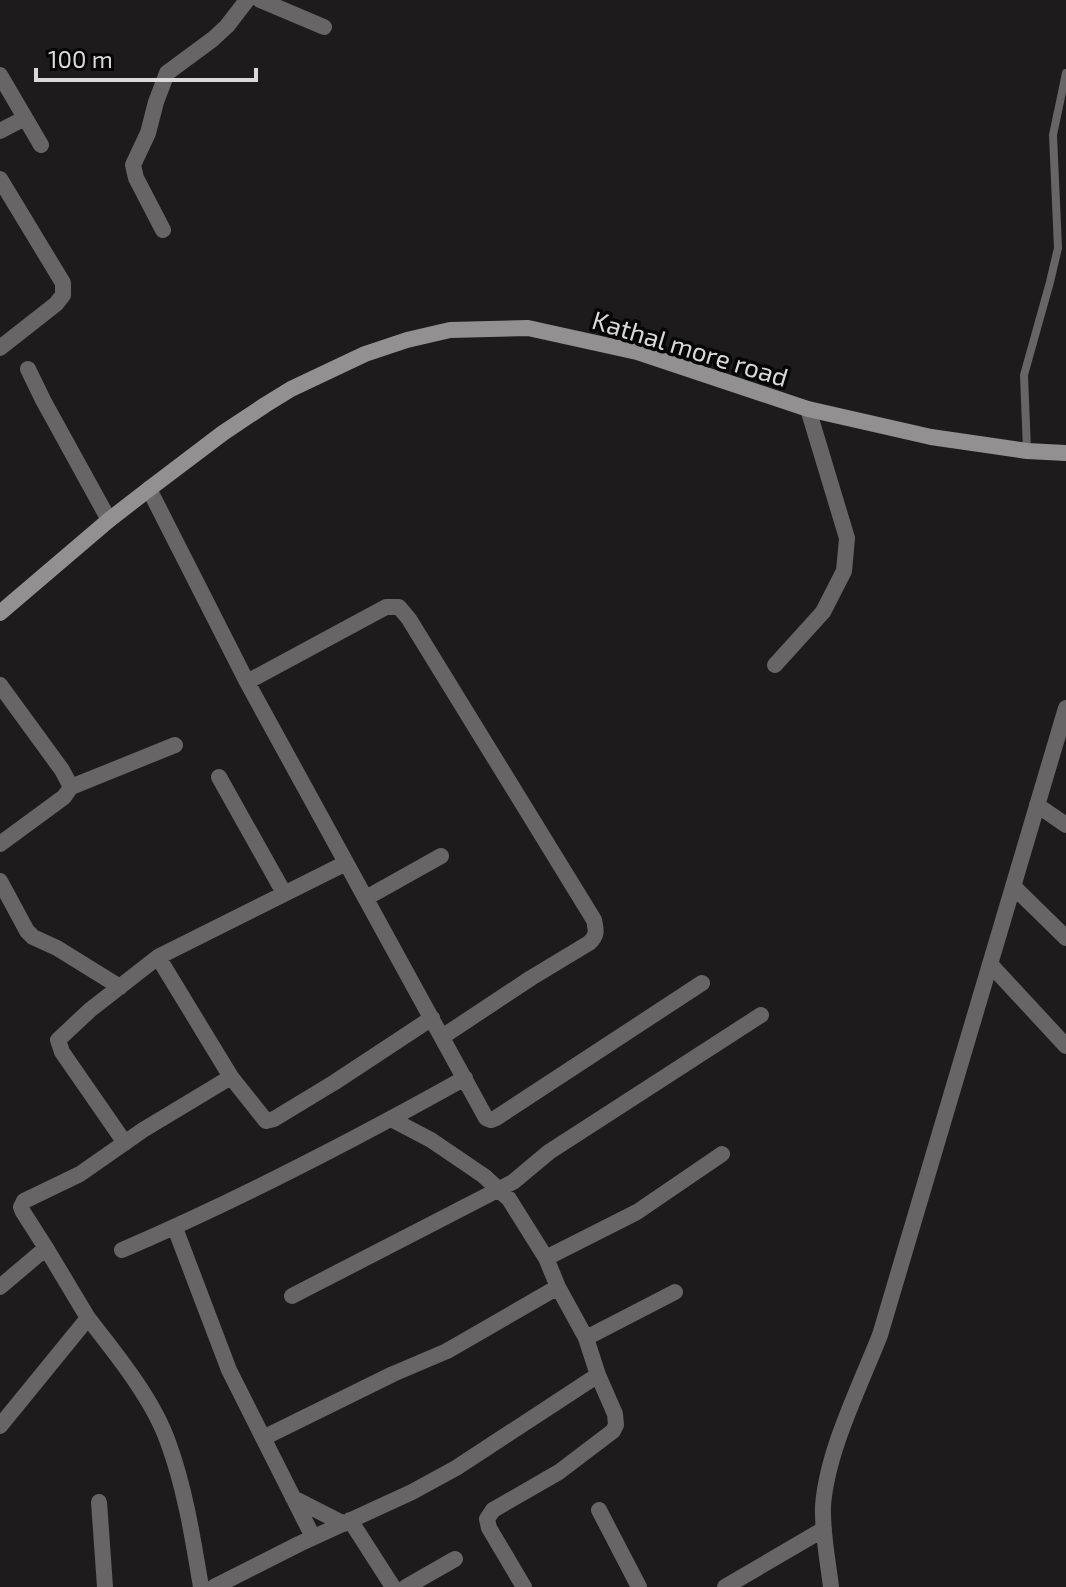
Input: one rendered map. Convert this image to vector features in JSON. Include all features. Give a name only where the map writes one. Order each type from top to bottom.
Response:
[{"type":"main road","name":"Kathal more road","points":[[0,613],[149,489],[223,433],[291,389],[365,354],[450,330],[528,328],[637,352],[808,409],[931,437],[1027,451],[1066,453]]},
{"type":"street","points":[[163,230],[136,178],[133,165],[148,133],[167,73],[220,32],[247,0]]},
{"type":"street","points":[[260,0],[324,27]]},
{"type":"street","points":[[0,75],[41,145]]},
{"type":"street","points":[[0,131],[25,118]]},
{"type":"street","points":[[0,179],[55,269],[63,295],[0,348]]},
{"type":"street","points":[[28,369],[109,520]]},
{"type":"street","points":[[775,665],[823,612],[844,571],[847,538],[808,409]]},
{"type":"street","points":[[149,489],[247,682],[486,1118],[496,1118],[702,983]]},
{"type":"street","points":[[247,682],[386,607],[399,607],[594,920],[597,932],[589,943],[442,1037]]},
{"type":"street","points":[[0,685],[71,787]]},
{"type":"street","points":[[831,1587],[824,1529],[825,1486],[880,1335],[1066,708]]},
{"type":"street","points":[[0,844],[64,797],[71,787],[175,745]]},
{"type":"street","points":[[219,777],[284,893]]},
{"type":"street","points":[[1037,805],[1066,825]]},
{"type":"street","points":[[366,898],[441,856]]},
{"type":"street","points":[[125,1143],[62,1052],[58,1040],[90,1010],[158,957],[346,863]]},
{"type":"street","points":[[0,881],[33,937],[57,948],[120,987]]},
{"type":"street","points":[[1013,886],[1066,938]]},
{"type":"street","points":[[158,957],[231,1077],[266,1121],[335,1082],[432,1018]]},
{"type":"street","points":[[990,964],[1066,1045]]},
{"type":"street","points":[[292,1296],[500,1190],[549,1152],[761,1015]]},
{"type":"street","points":[[201,1587],[187,1510],[168,1442],[158,1419],[124,1364],[88,1318],[21,1207],[24,1201],[80,1174],[143,1130],[231,1077]]},
{"type":"street","points":[[122,1250],[175,1228],[391,1119],[465,1078]]},
{"type":"street","points":[[391,1119],[431,1140],[484,1176],[509,1199],[546,1258],[586,1338],[615,1414],[613,1431],[559,1472],[493,1510],[487,1519],[489,1528],[524,1587]]},
{"type":"street","points":[[546,1258],[637,1212],[722,1154]]},
{"type":"street","points":[[175,1228],[229,1370],[313,1537]]},
{"type":"street","points":[[0,1287],[46,1248]]},
{"type":"street","points":[[263,1438],[447,1351],[558,1287]]},
{"type":"street","points":[[586,1338],[675,1292]]},
{"type":"street","points":[[0,1426],[88,1318]]},
{"type":"street","points":[[214,1587],[456,1468],[598,1375]]},
{"type":"street","points":[[293,1498],[347,1522],[393,1587]]},
{"type":"street","points":[[99,1502],[105,1587]]},
{"type":"street","points":[[599,1510],[639,1587]]},
{"type":"street","points":[[725,1587],[824,1529]]},
{"type":"street","points":[[406,1587],[455,1559]]},
{"type":"lane","points":[[1027,451],[1024,375],[1058,248],[1053,135],[1066,73]]}]
